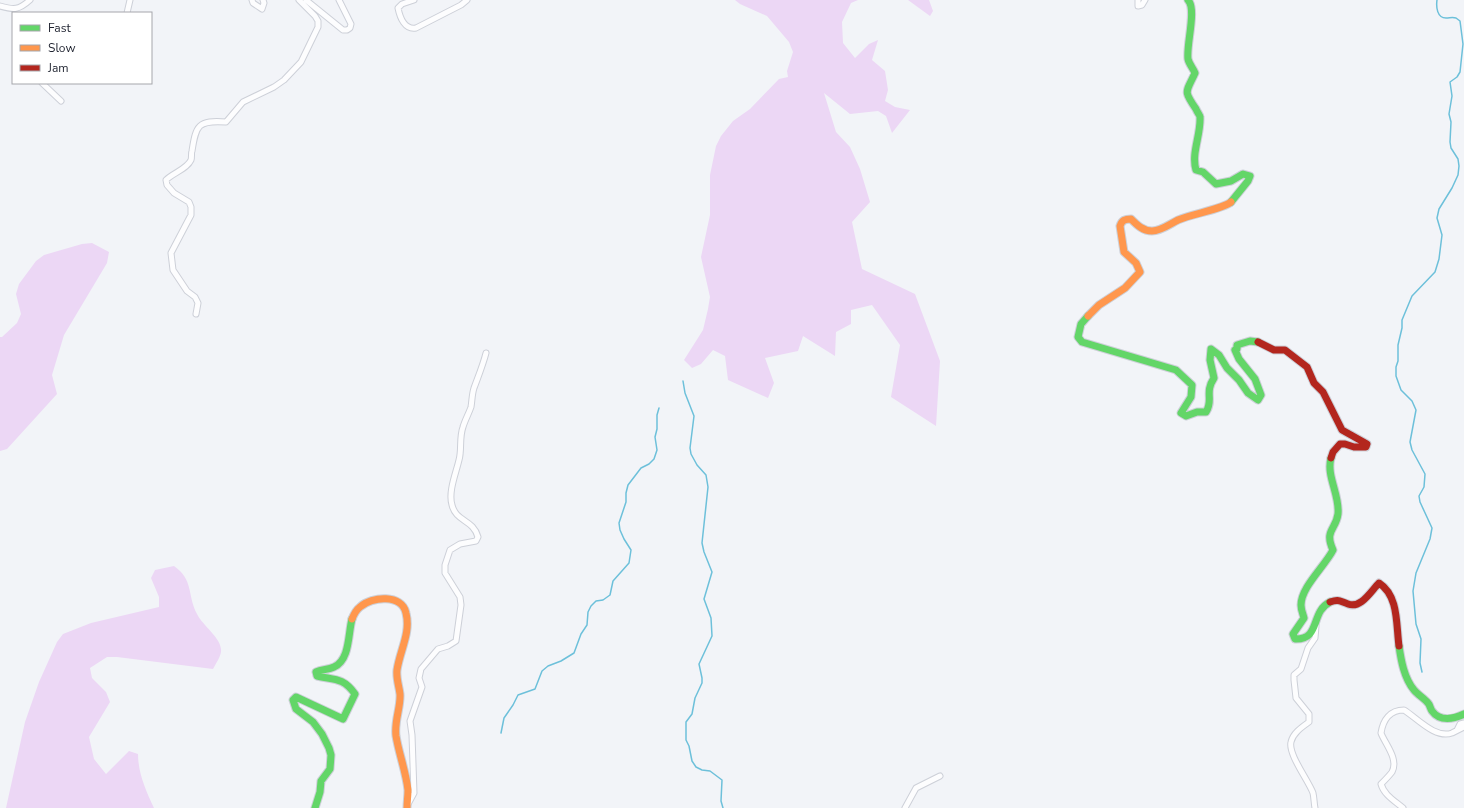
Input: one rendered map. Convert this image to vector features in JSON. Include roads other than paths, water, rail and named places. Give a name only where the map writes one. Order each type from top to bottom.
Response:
[{"type":"street","points":[[0,6],[11,9],[22,7],[30,0]]},
{"type":"street","points":[[127,12],[130,0]]},
{"type":"street","points":[[252,0],[253,3],[262,9],[264,3],[263,0]]},
{"type":"street","points":[[196,314],[198,303],[195,297],[187,291],[173,270],[171,253],[191,215],[191,207],[189,202],[166,185],[166,180],[186,166],[190,160],[196,132],[200,125],[212,121],[226,122],[243,102],[274,87],[284,80],[301,62],[318,27],[318,21],[299,0]]},
{"type":"street","points":[[306,0],[342,30],[347,30],[350,28],[351,24],[339,0]]},
{"type":"street","points":[[414,0],[402,4],[398,8],[399,15],[408,28],[411,29],[416,28],[461,5],[466,0]]},
{"type":"street","points":[[1138,0],[1138,6],[1142,5],[1145,0]]},
{"type":"street","points":[[1188,0],[1191,3],[1192,12],[1188,41],[1188,60],[1195,73],[1187,90],[1187,96],[1200,116],[1194,163],[1196,170],[1203,172],[1216,184],[1231,181],[1243,174],[1250,176],[1248,181],[1230,204],[1178,220],[1167,226],[1152,231],[1140,228],[1131,219],[1125,219],[1121,222],[1120,226],[1124,252],[1136,263],[1140,272],[1125,288],[1099,305],[1081,324],[1078,337],[1082,342],[1176,370],[1192,385],[1192,396],[1190,401],[1183,407],[1181,413],[1186,416],[1196,412],[1206,412],[1211,404],[1209,386],[1214,378],[1209,359],[1209,352],[1211,349],[1218,354],[1227,368],[1237,377],[1253,399],[1258,400],[1261,395],[1253,378],[1237,357],[1235,350],[1237,349],[1237,345],[1250,340],[1259,342],[1274,350],[1286,350],[1307,367],[1314,383],[1323,392],[1342,430],[1367,444],[1366,447],[1354,447],[1346,444],[1340,444],[1333,452],[1328,465],[1338,498],[1338,514],[1330,532],[1330,543],[1333,550],[1326,563],[1317,570],[1312,577],[1303,596],[1300,604],[1304,618],[1294,634],[1295,638],[1300,640],[1308,636],[1316,623]]},
{"type":"street","points":[[43,84],[61,101]]},
{"type":"street","points":[[407,808],[414,793],[412,735],[410,721],[422,687],[419,678],[421,669],[438,650],[456,641],[461,605],[460,596],[445,573],[444,565],[450,550],[460,544],[476,541],[478,537],[476,529],[468,522],[463,521],[455,512],[451,503],[453,484],[460,458],[459,442],[462,427],[470,407],[473,391],[486,353]]},
{"type":"street","points":[[1315,808],[1313,794],[1307,780],[1293,756],[1290,743],[1296,732],[1309,722],[1309,714],[1296,698],[1294,676],[1301,668],[1308,648],[1315,638],[1316,623],[1322,606],[1329,602],[1340,600],[1347,605],[1354,605],[1362,601],[1370,594],[1374,587],[1379,583],[1383,584],[1387,588],[1394,608],[1404,668],[1412,688],[1430,705],[1433,712],[1437,715],[1456,718],[1464,714]]},
{"type":"street","points":[[315,808],[321,780],[330,771],[331,760],[328,743],[308,718],[294,707],[293,700],[296,697],[343,719],[355,694],[352,689],[344,683],[333,678],[317,676],[316,672],[319,670],[334,668],[347,652],[349,625],[359,607],[367,602],[385,598],[393,599],[402,604],[406,612],[408,629],[399,660],[398,686],[400,694],[396,720],[396,735],[408,790],[407,808]]},
{"type":"street","points":[[1403,808],[1391,799],[1381,784],[1392,772],[1394,767],[1392,756],[1382,733],[1385,719],[1397,710],[1404,710],[1432,730],[1451,733],[1464,727]]},
{"type":"street","points":[[1457,730],[1460,724],[1464,722]]},
{"type":"street","points":[[905,808],[916,788],[940,776]]},
{"type":"waterway","points":[[1422,672],[1420,663],[1421,639],[1416,624],[1413,591],[1416,573],[1430,539],[1432,528],[1420,502],[1419,496],[1424,487],[1425,474],[1412,450],[1410,442],[1416,410],[1412,401],[1401,390],[1396,376],[1396,367],[1398,361],[1398,345],[1402,328],[1402,320],[1412,296],[1435,272],[1439,259],[1442,235],[1437,218],[1439,209],[1458,175],[1458,159],[1451,148],[1450,142],[1451,122],[1449,114],[1452,96],[1450,82],[1457,77],[1460,72],[1463,44],[1460,21],[1456,18],[1443,18],[1437,9],[1437,0]]},
{"type":"waterway","points":[[683,381],[685,393],[694,416],[690,448],[691,454],[697,465],[706,475],[708,487],[702,543],[712,572],[704,599],[711,618],[712,636],[699,664],[702,683],[695,698],[692,714],[686,722],[686,740],[689,746],[692,761],[696,767],[702,770],[710,771],[722,780],[721,801],[723,808]]},
{"type":"waterway","points":[[501,733],[504,718],[518,695],[535,689],[542,671],[548,666],[561,661],[574,653],[581,634],[587,625],[588,612],[591,606],[596,601],[603,600],[610,595],[613,581],[629,563],[631,550],[624,539],[619,523],[626,502],[628,485],[641,468],[649,464],[654,459],[657,450],[655,437],[659,408]]}]
